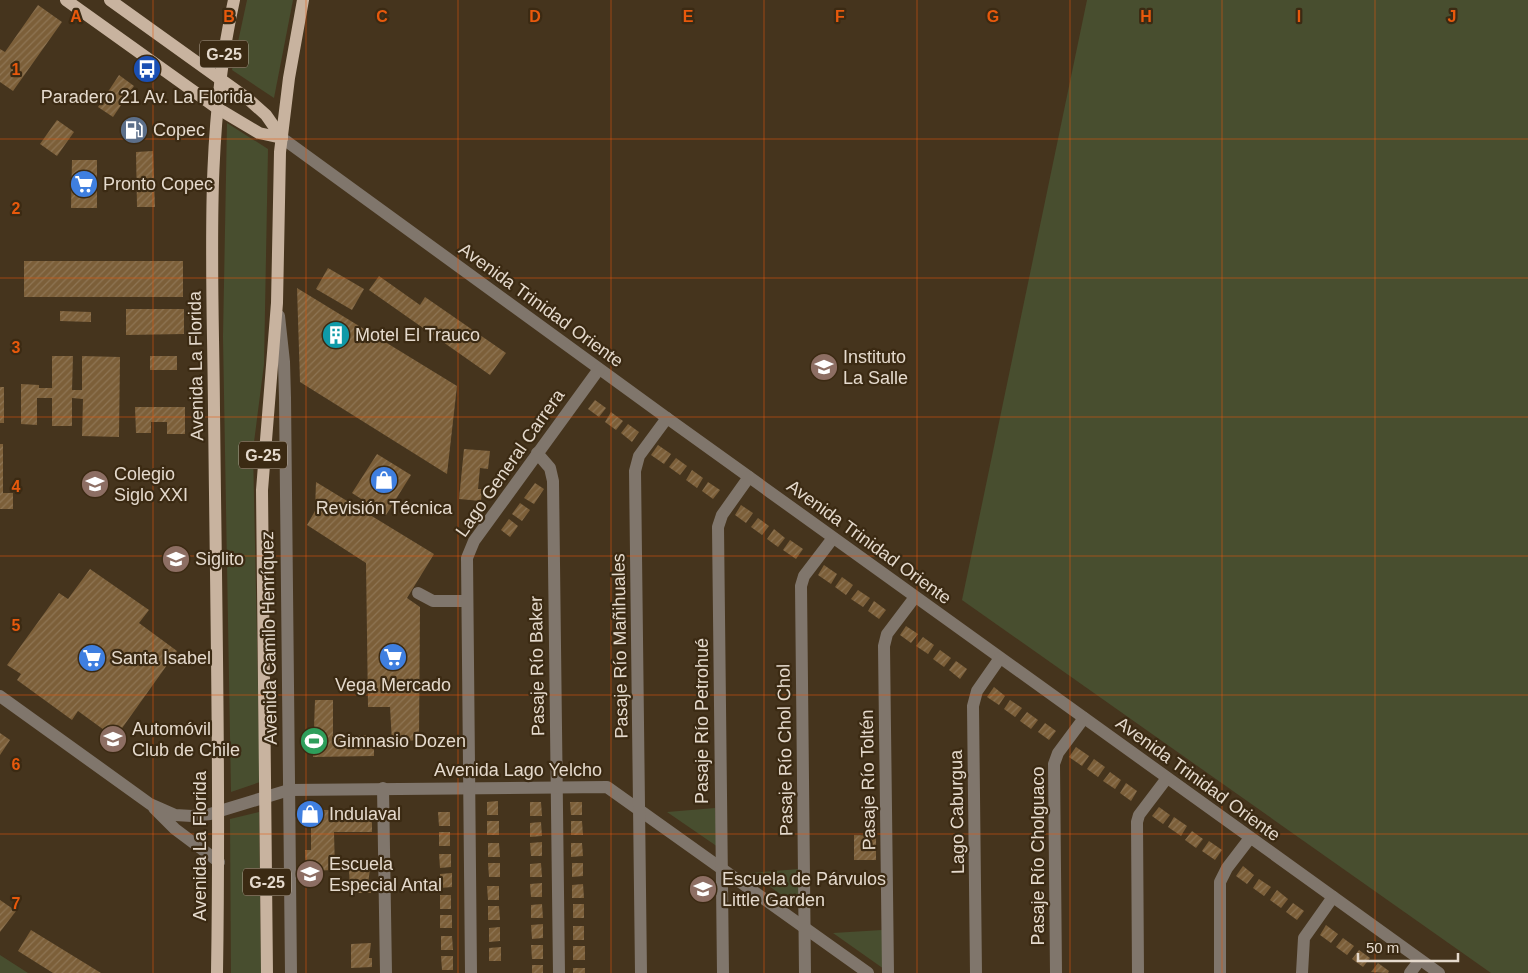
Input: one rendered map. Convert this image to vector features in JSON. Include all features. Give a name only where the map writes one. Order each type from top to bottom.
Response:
[{"type":"main road","name":"Avenida Trinidad Oriente","points":[[66,0],[217,108],[258,133],[282,138]]},
{"type":"main road","name":"Avenida Trinidad Oriente","points":[[110,0],[220,78],[266,115],[282,138]]},
{"type":"main road","name":"Avenida La Florida","points":[[217,973],[219,862],[212,239],[217,108],[220,78],[234,0]]},
{"type":"main road","name":"G-25","points":[[282,138],[289,78],[303,0]]},
{"type":"main road","name":"Avenida Camilo Henríquez","points":[[268,971],[262,490],[277,303],[282,138]]},
{"type":"street","name":"Avenida Trinidad Oriente","points":[[282,138],[598,369],[1438,973]]},
{"type":"street","name":"Avenida Camilo Henríquez","points":[[277,303],[285,372],[291,973]]},
{"type":"street","name":"Lago General Carrera","points":[[471,973],[466,564],[471,546],[598,369]]},
{"type":"street","name":"Pasaje Río Mañihuales","points":[[641,973],[635,471],[639,456],[667,418]]},
{"type":"street","name":"Pasaje Río Baker","points":[[537,454],[550,468],[553,481],[559,973]]},
{"type":"street","name":"Pasaje Río Petrohué","points":[[723,973],[719,523],[722,514],[749,477]]},
{"type":"street","name":"Pasaje Río Chol Chol","points":[[806,973],[801,586],[804,576],[833,538]]},
{"type":"street","points":[[418,594],[433,601],[467,601]]},
{"type":"street","name":"Pasaje Río Toltén","points":[[888,973],[884,646],[887,634],[915,597]]},
{"type":"street","name":"Lago Caburgua","points":[[976,973],[973,706],[977,692],[1000,658]]},
{"type":"street","points":[[0,697],[150,804],[166,821],[219,862]]},
{"type":"street","name":"Pasaje Río Cholguaco","points":[[1056,973],[1054,764],[1058,753],[1084,718]]},
{"type":"street","points":[[1138,973],[1137,822],[1139,815],[1167,778]]},
{"type":"street","name":"Avenida Lago Yelcho","points":[[150,804],[166,812],[184,816],[200,816],[289,790],[607,787],[868,973]]},
{"type":"street","points":[[383,788],[386,973]]},
{"type":"street","points":[[1220,973],[1220,882],[1224,872],[1250,838]]},
{"type":"street","points":[[1302,973],[1304,938],[1334,897]]},
{"type":"street","points":[[1410,973],[1420,960]]},
{"type":"green space","points":[[247,0],[293,0],[274,98],[232,70]]},
{"type":"green space","points":[[1087,0],[1528,0],[1528,973],[1491,973],[962,600]]},
{"type":"green space","points":[[227,123],[268,149],[264,364],[253,450],[260,782],[231,792],[223,337]]},
{"type":"green space","points":[[715,808],[718,847],[667,812]]},
{"type":"green space","points":[[259,812],[261,973],[231,973],[230,819]]},
{"type":"green space","points":[[799,869],[802,909],[750,873]]},
{"type":"green space","points":[[882,930],[884,969],[833,933]]},
{"type":"green space","points":[[0,955],[28,973],[0,973]]},
{"type":"building","points":[[38,5],[62,22],[13,91],[0,82],[0,49],[5,52]]},
{"type":"building","points":[[119,75],[134,86],[113,117],[98,107]]},
{"type":"building","points":[[57,120],[74,132],[57,156],[40,144]]},
{"type":"building","points":[[153,151],[155,207],[137,207],[136,152]]},
{"type":"building","name":"Pronto Copec","points":[[72,160],[97,160],[97,208],[71,208]]},
{"type":"building","points":[[24,261],[183,261],[183,297],[24,297]]},
{"type":"building","points":[[328,268],[364,289],[352,310],[316,289]]},
{"type":"building","points":[[379,276],[420,305],[425,297],[506,353],[490,375],[369,290]]},
{"type":"building","name":"Motel El Trauco","points":[[297,288],[457,386],[447,474],[300,382]]},
{"type":"building","points":[[126,309],[184,309],[184,334],[126,335]]},
{"type":"building","points":[[60,311],[91,312],[91,322],[60,321]]},
{"type":"building","points":[[52,356],[73,356],[72,390],[82,390],[82,356],[120,357],[119,437],[82,436],[83,399],[72,398],[72,426],[52,426],[52,398],[37,398],[37,425],[21,424],[21,384],[39,385],[39,388],[52,388]]},
{"type":"building","points":[[150,356],[177,356],[177,370],[150,370]]},
{"type":"building","points":[[0,387],[4,387],[4,423],[0,423]]},
{"type":"building","points":[[595,400],[606,408],[599,417],[588,409]]},
{"type":"building","points":[[135,407],[185,407],[185,434],[167,434],[167,422],[151,422],[151,433],[136,433]]},
{"type":"building","points":[[611,412],[623,421],[616,430],[605,422]]},
{"type":"building","points":[[628,424],[639,432],[632,442],[621,433]]},
{"type":"building","points":[[0,444],[3,444],[3,493],[13,493],[13,509],[0,509]]},
{"type":"building","points":[[658,445],[671,454],[664,464],[651,455]]},
{"type":"building","points":[[464,449],[490,451],[488,469],[480,468],[478,489],[482,489],[481,501],[459,499]]},
{"type":"building","name":"Revisión Técnica","points":[[377,454],[411,475],[386,515],[352,493]]},
{"type":"building","points":[[676,458],[687,466],[680,475],[669,467]]},
{"type":"building","points":[[692,470],[703,478],[697,488],[686,480]]},
{"type":"building","name":"Vega Mercado","points":[[316,482],[434,554],[407,598],[420,607],[419,740],[392,742],[390,707],[368,707],[366,563],[307,525],[315,511]]},
{"type":"building","points":[[708,482],[720,490],[713,499],[702,491]]},
{"type":"building","points":[[535,483],[544,489],[534,504],[524,498]]},
{"type":"building","points":[[520,503],[530,510],[522,521],[512,514]]},
{"type":"building","points":[[741,505],[753,513],[746,523],[735,515]]},
{"type":"building","points":[[758,518],[769,526],[762,535],[751,527]]},
{"type":"building","points":[[509,519],[518,526],[510,537],[501,530]]},
{"type":"building","points":[[774,529],[785,538],[778,547],[767,539]]},
{"type":"building","points":[[790,540],[803,549],[796,559],[783,550]]},
{"type":"building","points":[[824,565],[837,574],[831,584],[818,575]]},
{"type":"building","name":"Santa Isabel","points":[[90,569],[149,610],[139,623],[177,651],[115,738],[78,711],[72,720],[17,680],[21,674],[7,665],[59,593],[68,599]]},
{"type":"building","points":[[842,577],[853,585],[846,595],[835,587]]},
{"type":"building","points":[[858,590],[870,598],[863,607],[851,599]]},
{"type":"building","points":[[874,601],[886,610],[879,619],[868,611]]},
{"type":"building","points":[[906,626],[918,634],[911,643],[900,635]]},
{"type":"building","points":[[923,637],[934,645],[928,654],[916,646]]},
{"type":"building","points":[[940,650],[951,658],[944,667],[933,659]]},
{"type":"building","points":[[956,661],[967,669],[960,679],[949,670]]},
{"type":"building","points":[[994,687],[1005,696],[999,705],[987,697]]},
{"type":"building","points":[[315,700],[333,700],[333,735],[369,735],[369,745],[374,745],[374,756],[313,757]]},
{"type":"building","points":[[1010,700],[1022,708],[1015,717],[1004,709]]},
{"type":"building","points":[[1027,712],[1038,720],[1031,729],[1020,721]]},
{"type":"building","points":[[1045,723],[1056,731],[1049,740],[1038,732]]},
{"type":"building","points":[[0,733],[10,740],[0,755]]},
{"type":"building","points":[[1076,747],[1089,756],[1082,766],[1069,757]]},
{"type":"building","points":[[1094,759],[1105,767],[1098,777],[1087,769]]},
{"type":"building","points":[[1110,772],[1121,780],[1115,789],[1103,781]]},
{"type":"building","points":[[1126,783],[1137,791],[1131,801],[1120,793]]},
{"type":"building","points":[[498,801],[498,815],[487,815],[487,802]]},
{"type":"building","points":[[530,802],[541,802],[542,816],[530,816]]},
{"type":"building","points":[[570,802],[582,802],[582,815],[571,815]]},
{"type":"building","points":[[1159,807],[1170,815],[1163,824],[1152,816]]},
{"type":"building","points":[[311,810],[372,810],[372,832],[334,832],[335,870],[306,871],[305,850],[311,850]]},
{"type":"building","points":[[438,812],[450,812],[450,826],[439,826]]},
{"type":"building","points":[[1174,817],[1187,826],[1181,836],[1168,827]]},
{"type":"building","points":[[487,821],[499,821],[499,835],[487,835]]},
{"type":"building","points":[[571,821],[582,821],[583,835],[571,835]]},
{"type":"building","points":[[541,822],[542,836],[530,837],[530,823]]},
{"type":"building","points":[[1192,831],[1203,839],[1196,848],[1185,840]]},
{"type":"building","points":[[439,832],[450,832],[450,846],[439,846]]},
{"type":"building","points":[[854,835],[876,836],[876,860],[854,860]]},
{"type":"building","points":[[1209,841],[1222,850],[1215,860],[1202,851]]},
{"type":"building","points":[[542,842],[542,856],[531,856],[530,843]]},
{"type":"building","points":[[488,843],[499,843],[500,857],[488,857]]},
{"type":"building","points":[[571,843],[582,843],[583,856],[571,857]]},
{"type":"building","points":[[439,854],[451,854],[451,867],[440,868]]},
{"type":"building","points":[[488,863],[500,863],[500,877],[489,877]]},
{"type":"building","points":[[541,863],[542,877],[530,877],[530,864]]},
{"type":"building","points":[[572,863],[583,863],[583,876],[572,877]]},
{"type":"building","points":[[1243,866],[1254,875],[1247,884],[1236,876]]},
{"type":"building","points":[[349,869],[370,869],[368,884],[371,883],[371,893],[350,893]]},
{"type":"building","points":[[452,873],[452,887],[440,888],[440,874]]},
{"type":"building","points":[[1259,879],[1271,887],[1264,896],[1253,888]]},
{"type":"building","points":[[542,883],[542,897],[531,897],[530,884]]},
{"type":"building","points":[[583,884],[584,898],[572,898],[572,885]]},
{"type":"building","points":[[487,886],[499,886],[499,900],[488,900]]},
{"type":"building","points":[[1277,890],[1288,899],[1281,908],[1270,900]]},
{"type":"building","points":[[440,895],[451,895],[451,909],[440,909]]},
{"type":"building","points":[[0,900],[16,911],[0,932]]},
{"type":"building","points":[[1293,903],[1304,911],[1297,920],[1286,912]]},
{"type":"building","points":[[542,904],[543,918],[531,918],[531,905]]},
{"type":"building","points":[[573,904],[584,904],[584,918],[573,918]]},
{"type":"building","points":[[488,906],[499,906],[500,920],[488,920]]},
{"type":"building","points":[[440,915],[452,915],[452,928],[440,928]]},
{"type":"building","points":[[543,924],[543,938],[532,939],[531,925]]},
{"type":"building","points":[[1326,925],[1338,934],[1331,943],[1320,935]]},
{"type":"building","points":[[573,926],[584,926],[584,940],[573,940]]},
{"type":"building","points":[[500,927],[500,941],[489,942],[489,928]]},
{"type":"building","points":[[31,930],[101,973],[53,973],[18,951]]},
{"type":"building","points":[[441,936],[452,936],[453,950],[441,950]]},
{"type":"building","points":[[1343,938],[1354,946],[1347,955],[1336,947]]},
{"type":"building","points":[[371,943],[369,958],[372,958],[372,967],[351,968],[351,944]]},
{"type":"building","points":[[531,945],[543,945],[543,959],[532,959]]},
{"type":"building","points":[[573,946],[585,946],[585,960],[573,960]]},
{"type":"building","points":[[501,947],[501,961],[489,961],[489,948]]},
{"type":"building","points":[[1359,950],[1370,958],[1363,967],[1352,959]]},
{"type":"building","points":[[441,956],[453,956],[453,970],[442,970]]},
{"type":"building","points":[[1378,963],[1389,971],[1388,973],[1371,972]]},
{"type":"building","points":[[532,965],[543,965],[543,973],[532,973]]},
{"type":"building","points":[[573,968],[585,968],[585,973],[573,973]]},
{"type":"place","name":"Paradero 21 Av. La Florida","points":[[147,69]]},
{"type":"place","name":"Copec","points":[[134,130]]},
{"type":"place","name":"Pronto Copec","points":[[84,184]]},
{"type":"place","name":"Motel El Trauco","points":[[336,335]]},
{"type":"place","name":"Instituto La Salle","points":[[824,367]]},
{"type":"place","name":"Revisión Técnica","points":[[384,480]]},
{"type":"place","name":"Colegio Siglo XXI","points":[[95,484]]},
{"type":"place","name":"Siglito","points":[[176,559]]},
{"type":"place","name":"Vega Mercado","points":[[393,657]]},
{"type":"place","name":"Santa Isabel","points":[[92,658]]},
{"type":"place","name":"Automóvil Club de Chile","points":[[113,739]]},
{"type":"place","name":"Gimnasio Dozen","points":[[314,741]]},
{"type":"place","name":"Indulaval","points":[[310,814]]},
{"type":"place","name":"Escuela Especial Antal","points":[[310,874]]},
{"type":"place","name":"Escuela de Párvulos Little Garden","points":[[703,889]]}]
